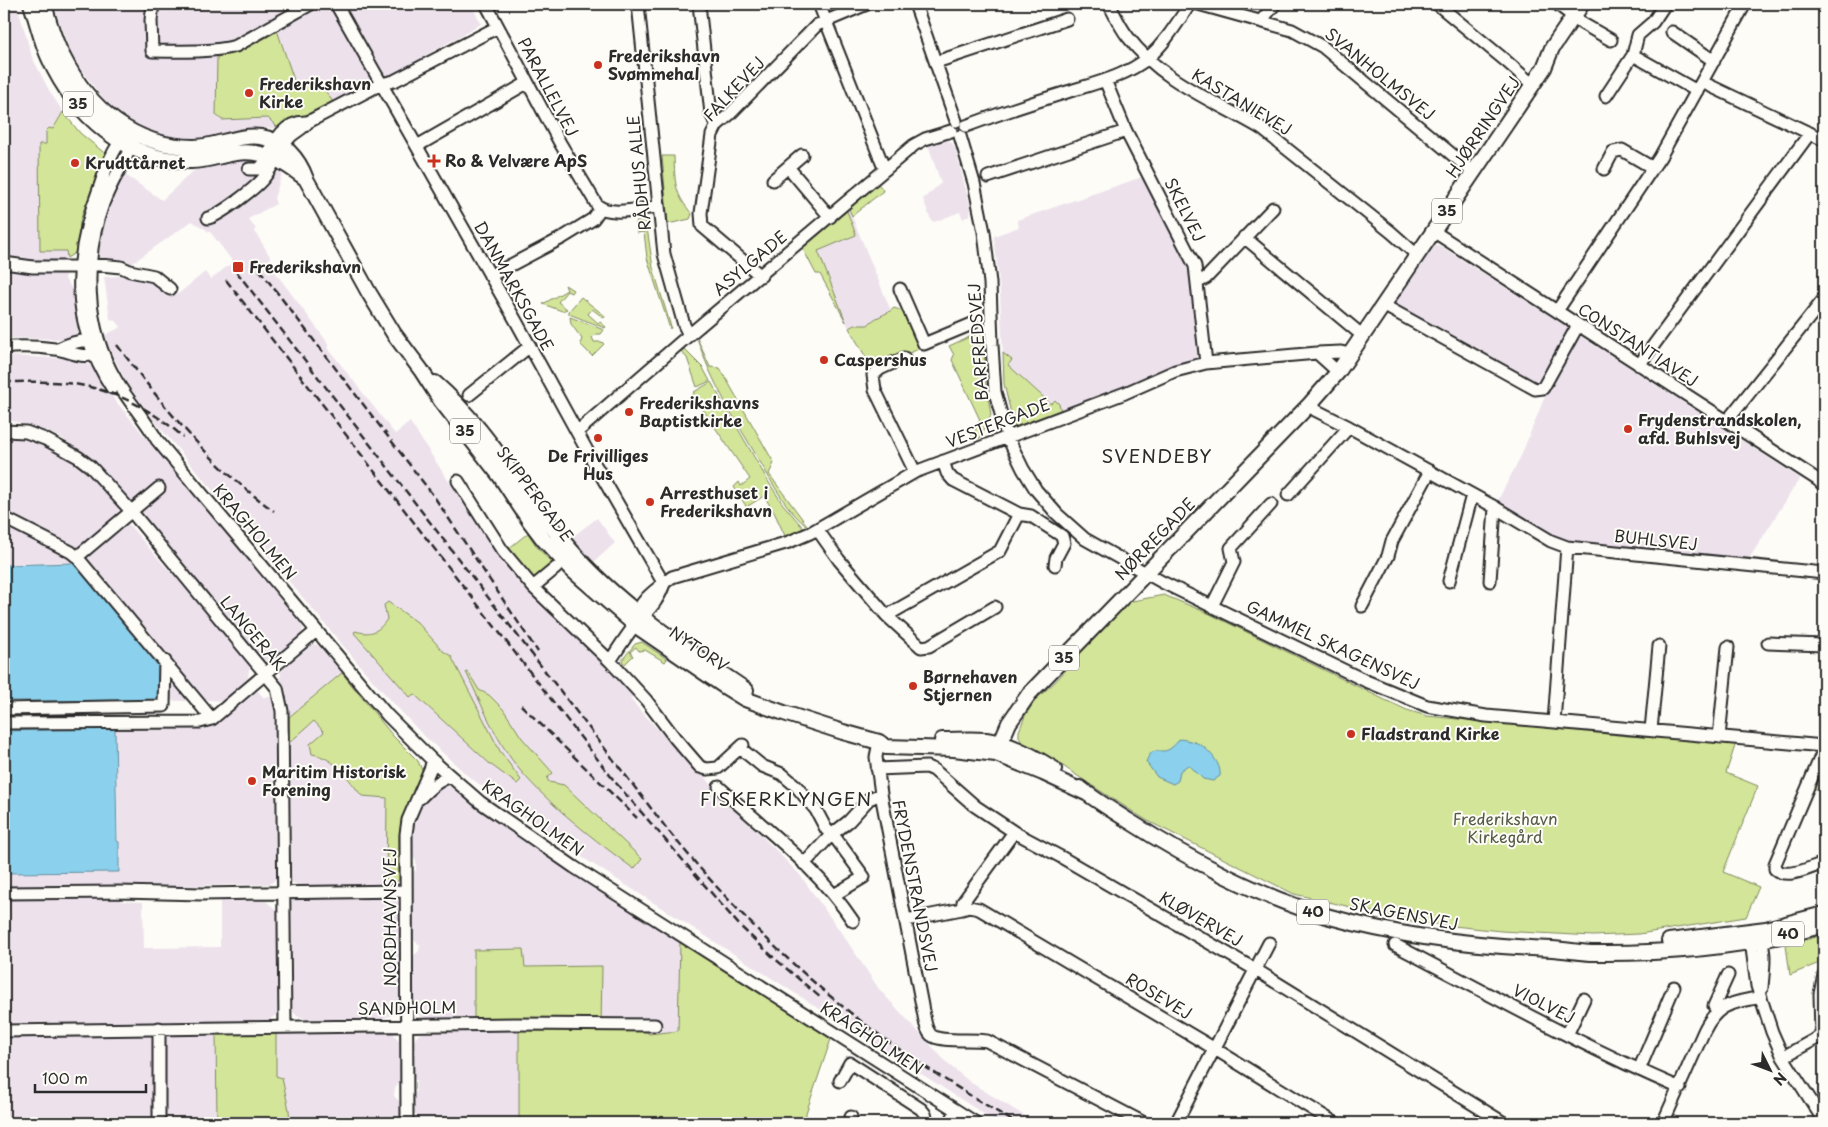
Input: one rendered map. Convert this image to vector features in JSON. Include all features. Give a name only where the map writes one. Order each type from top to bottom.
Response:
[{"type":"main road","name":"35","points":[[31,4],[48,57],[62,83],[81,108],[105,132],[129,139],[152,141],[179,147],[197,147],[247,137],[260,137],[275,150]]},
{"type":"main road","name":"35","points":[[44,4],[62,56],[70,70],[91,98],[120,126],[129,139]]},
{"type":"main road","name":"HJØRRINGVEJ","points":[[1576,19],[1582,4]]},
{"type":"main road","name":"HJØRRINGVEJ","points":[[1350,354],[1533,85],[1544,68],[1552,48],[1590,4]]},
{"type":"main road","name":"SKIPPERGADE","points":[[275,150],[299,161],[306,179],[381,315],[441,401],[491,464],[544,540],[572,570],[638,618]]},
{"type":"main road","name":"NØRREGADE","points":[[998,749],[1016,710],[1029,694],[1310,404],[1338,372],[1350,354]]},
{"type":"main road","name":"NYTORV","points":[[638,618],[696,669],[769,707],[879,742]]},
{"type":"main road","name":"35","points":[[879,742],[890,740],[986,740],[998,749]]},
{"type":"main road","name":"SKAGENSVEJ","points":[[998,749],[1086,793],[1184,854],[1261,892],[1329,917],[1365,926],[1453,942],[1589,953],[1658,951],[1824,925]]},
{"type":"main road","name":"SKAGENSVEJ","points":[[1756,937],[1824,914]]},
{"type":"street","points":[[153,4],[152,51],[223,50],[236,46],[311,4]]},
{"type":"street","name":"DANMARKSGADE","points":[[336,4],[664,584]]},
{"type":"street","name":"PARALLELVEJ","points":[[486,4],[527,84],[588,191],[601,208]]},
{"type":"street","name":"RÅDHUS ALLE","points":[[638,4],[664,254],[684,325],[689,335]]},
{"type":"street","points":[[699,4],[710,114],[717,125]]},
{"type":"street","points":[[819,4],[886,169]]},
{"type":"street","name":"FALKEVEJ","points":[[761,276],[702,226],[700,212],[712,135],[717,125],[817,24],[867,4]]},
{"type":"street","name":"BARFREDSVEJ","points":[[915,4],[936,62],[974,183],[984,232],[990,283],[996,392],[1007,436],[1032,483],[1057,514],[1085,539],[1146,573]]},
{"type":"street","name":"KASTANIEVEJ","points":[[1109,4],[1126,35],[1159,69],[1191,91],[1262,129],[1417,255]]},
{"type":"street","name":"ASYLGADE","points":[[577,432],[914,145],[925,139],[1104,80],[1131,69],[1147,58],[1172,32],[1190,4]]},
{"type":"street","name":"SVANHOLMSVEJ","points":[[1198,4],[1292,30],[1323,47],[1473,172]]},
{"type":"street","points":[[1261,21],[1275,4]]},
{"type":"street","points":[[1437,4],[1533,85]]},
{"type":"street","points":[[1557,4],[1576,19],[1611,40]]},
{"type":"street","points":[[1606,96],[1634,55],[1638,35],[1652,22],[1665,4]]},
{"type":"street","points":[[1557,312],[1653,168],[1745,4]]},
{"type":"street","points":[[936,62],[1067,19]]},
{"type":"street","points":[[249,169],[259,169],[275,150],[308,122],[498,27]]},
{"type":"street","points":[[1672,32],[1714,61]]},
{"type":"street","points":[[1634,55],[1699,87],[1824,140]]},
{"type":"street","name":"SKELVEJ","points":[[1104,80],[1126,131],[1195,266],[1206,363]]},
{"type":"street","points":[[417,146],[527,84]]},
{"type":"street","points":[[988,177],[1126,131]]},
{"type":"street","points":[[1639,365],[1810,133]]},
{"type":"street","name":"KRAGHOLMEN","points":[[129,139],[104,201],[86,268],[78,275],[80,303],[94,342],[115,380],[157,440],[387,715],[450,777],[480,802],[574,867],[976,1123]]},
{"type":"street","points":[[208,218],[222,212],[261,181],[275,150]]},
{"type":"street","points":[[1604,169],[1613,152],[1622,150],[1653,168]]},
{"type":"street","points":[[773,180],[802,155]]},
{"type":"street","points":[[788,167],[830,217]]},
{"type":"street","points":[[490,276],[562,238],[593,219],[601,208],[613,211],[658,207]]},
{"type":"street","points":[[1198,282],[1206,278],[1273,208]]},
{"type":"street","name":"CONSTANTIAVEJ","points":[[1433,232],[1727,422],[1822,480]]},
{"type":"street","points":[[1244,238],[1357,331],[1364,334]]},
{"type":"street","points":[[4,263],[33,267],[130,271],[154,276],[170,289]]},
{"type":"street","points":[[900,289],[924,344],[972,324]]},
{"type":"street","points":[[1727,422],[1824,299]]},
{"type":"street","points":[[1383,305],[1535,389],[1543,388],[1578,326]]},
{"type":"street","name":"KRAGHOLMEN","points":[[94,342],[94,354],[117,396],[157,440]]},
{"type":"street","points":[[58,349],[66,345],[94,342]]},
{"type":"street","points":[[469,395],[530,346]]},
{"type":"street","points":[[4,348],[58,349],[67,353],[87,356],[94,354]]},
{"type":"street","name":"VESTERGADE","points":[[664,584],[672,578],[704,567],[789,542],[817,530],[915,472],[1125,393],[1175,372],[1206,363],[1317,353],[1341,352],[1350,354]]},
{"type":"street","points":[[1317,353],[1338,372]]},
{"type":"street","points":[[904,358],[880,369],[873,375],[872,380],[875,390],[915,472]]},
{"type":"street","name":"BUHLSVEJ","points":[[1310,404],[1315,410],[1430,471],[1552,542],[1567,547],[1824,573]]},
{"type":"street","name":"LANGERAK","points":[[4,423],[19,427],[26,432],[54,443],[78,457],[105,480],[277,688],[282,711],[285,1026]]},
{"type":"street","points":[[1288,495],[1349,427]]},
{"type":"street","name":"LANGERAK","points":[[4,431],[26,432]]},
{"type":"street","points":[[943,462],[947,473],[953,480],[1019,514],[1031,516],[1063,538],[1064,543],[1056,558],[1055,565]]},
{"type":"street","points":[[1362,606],[1388,556],[1392,541],[1430,471]]},
{"type":"street","points":[[458,482],[502,550],[533,587],[610,661],[646,700],[700,767],[707,769],[718,768],[741,746],[762,766],[782,774],[796,786],[816,810],[826,829],[837,840],[864,877],[862,880],[834,895]]},
{"type":"street","points":[[77,557],[159,488]]},
{"type":"street","points":[[1449,581],[1472,495]]},
{"type":"street","points":[[1031,516],[1048,503]]},
{"type":"street","points":[[1212,606],[1234,562],[1231,548],[1271,504]]},
{"type":"street","points":[[1490,580],[1495,508]]},
{"type":"street","points":[[893,612],[1000,551],[1019,514]]},
{"type":"street","points":[[4,518],[71,552],[77,557],[212,719]]},
{"type":"street","points":[[817,530],[839,560],[887,616],[921,647],[929,646],[995,607]]},
{"type":"street","points":[[1554,722],[1567,547]]},
{"type":"street","points":[[533,587],[556,568]]},
{"type":"street","name":"GAMMEL SKAGENSVEJ","points":[[1146,573],[1366,681],[1427,706],[1455,712],[1824,748]]},
{"type":"street","points":[[610,661],[638,618],[660,595],[664,584]]},
{"type":"street","points":[[4,723],[200,722],[212,719],[316,631]]},
{"type":"street","points":[[1768,644],[1824,645]]},
{"type":"street","points":[[1651,730],[1659,646]]},
{"type":"street","points":[[1720,737],[1728,647]]},
{"type":"street","points":[[4,709],[164,706],[165,661]]},
{"type":"street","name":"FRYDENSTRANDSVEJ","points":[[879,742],[876,757],[881,794],[924,1016],[927,1028],[931,1034],[940,1039],[987,1040],[1144,1123]]},
{"type":"street","points":[[1824,748],[1775,864],[1775,869],[1783,874],[1824,863]]},
{"type":"street","name":"NORDHAVNSVEJ","points":[[407,1123],[406,834],[408,820],[431,767],[432,760]]},
{"type":"street","name":"KLØVERVEJ","points":[[878,769],[927,767],[934,770],[975,806],[1014,832],[1256,970],[1504,1123]]},
{"type":"street","name":"NORDHAVNSVEJ","points":[[416,803],[431,787],[444,778],[450,777]]},
{"type":"street","points":[[719,787],[804,864],[834,895],[853,920]]},
{"type":"street","points":[[804,864],[869,799],[881,794]]},
{"type":"street","points":[[906,920],[962,908],[963,902],[1014,832]]},
{"type":"street","points":[[4,892],[202,894],[405,891]]},
{"type":"street","name":"ROSEVEJ","points":[[962,908],[979,909],[1215,1048],[1335,1123]]},
{"type":"street","points":[[1756,937],[1757,986],[1772,1032],[1784,1057],[1824,1121]]},
{"type":"street","points":[[1176,1123],[1269,943]]},
{"type":"street","name":"VIOLVEJ","points":[[1395,945],[1568,1035],[1680,1088]]},
{"type":"street","points":[[1717,1012],[1714,1006],[1728,975]]},
{"type":"street","points":[[1784,1057],[1823,1036],[1820,994],[1824,975]]},
{"type":"street","points":[[1639,1070],[1674,987]]},
{"type":"street","points":[[1663,1123],[1708,1023],[1726,1004],[1761,997]]},
{"type":"street","points":[[1568,1035],[1584,999]]},
{"type":"street","name":"SANDHOLM","points":[[4,1031],[285,1026],[655,1025]]},
{"type":"street","points":[[159,1028],[160,1123]]},
{"type":"street","points":[[840,1080],[850,1063],[921,1109],[928,1123]]},
{"type":"street","points":[[950,1123],[956,1111]]},
{"type":"shaded area","points":[[4,4],[17,4],[32,57],[50,92],[63,112],[52,129],[46,131],[46,144],[39,144],[40,250],[66,251],[65,279],[73,290],[79,329],[76,336],[66,339],[4,338]]},
{"type":"shaded area","points":[[53,4],[471,4],[481,24],[388,77],[333,105],[278,128],[249,129],[195,140],[165,140],[123,120],[97,91],[70,52]]},
{"type":"shaded area","points":[[947,140],[955,148],[971,209],[970,215],[963,219],[960,212],[934,222],[931,220],[923,199],[941,183],[928,145]]},
{"type":"shaded area","points":[[246,158],[258,159],[283,171],[274,198],[276,204],[248,219],[256,229],[254,230],[271,258],[267,261],[325,339],[329,345],[327,347],[395,434],[410,422],[491,546],[520,584],[612,668],[635,694],[630,699],[800,875],[879,989],[949,1065],[970,1082],[1036,1123],[998,1123],[563,845],[468,776],[420,732],[372,680],[151,417],[128,385],[109,348],[105,335],[121,327],[116,321],[110,319],[104,277],[120,276],[152,281],[163,292],[178,294],[205,272],[211,279],[233,262],[211,233],[192,221],[134,262],[131,267],[98,261],[103,229],[110,203],[124,174],[162,200],[192,172],[203,166]]},
{"type":"shaded area","points":[[1145,176],[1188,268],[1201,359],[1128,384],[1126,388],[1063,412],[1060,411],[1020,428],[1008,404],[1004,384],[1000,292],[994,236],[1019,227],[1017,220]]},
{"type":"shaded area","points":[[849,209],[891,311],[868,325],[854,325],[849,328],[820,274],[816,274],[803,249]]},
{"type":"shaded area","points":[[1439,245],[1569,328],[1570,330],[1539,383],[1535,384],[1394,306],[1434,246]]},
{"type":"shaded area","name":"Frydenstrandskolen, afd. Buhlsvej","points":[[1582,337],[1800,478],[1749,559],[1569,540],[1553,535],[1496,504],[1521,456],[1547,391],[1577,338]]},
{"type":"shaded area","points":[[12,356],[77,359],[86,362],[94,369],[114,399],[303,627],[302,635],[270,661],[264,660],[141,513],[142,509],[134,501],[131,501],[96,464],[60,437],[4,419],[4,361]]},
{"type":"shaded area","points":[[4,434],[24,438],[55,451],[74,462],[97,481],[120,508],[118,512],[250,664],[248,678],[222,701],[160,700],[7,655],[4,657]]},
{"type":"shaded area","points":[[597,518],[615,543],[594,562],[571,538]]},
{"type":"shaded area","points":[[314,644],[318,645],[342,673],[289,717],[280,678],[281,671]]},
{"type":"shaded area","points":[[257,690],[263,697],[272,697],[274,703],[276,879],[270,884],[120,887],[120,901],[143,902],[144,948],[220,947],[220,901],[266,901],[277,911],[277,1014],[264,1021],[4,1024],[4,873],[119,872],[115,728],[215,727],[215,725]]},
{"type":"shaded area","points":[[314,721],[324,732],[312,754],[321,756],[335,764],[362,796],[387,797],[386,885],[305,886],[291,882],[289,743]]},
{"type":"shaded area","points":[[441,786],[451,787],[522,840],[680,942],[678,1031],[649,1034],[601,1028],[602,966],[524,967],[523,949],[474,950],[474,1019],[429,1019],[417,1013],[413,998],[413,956],[419,951],[420,945],[412,939],[411,873],[416,870],[416,861],[411,855],[412,835],[420,805],[428,795]]},
{"type":"shaded area","points":[[393,896],[399,902],[401,1001],[399,1009],[395,1014],[381,1019],[307,1020],[297,1016],[293,1012],[292,1005],[291,901],[293,899]]},
{"type":"shaded area","points":[[519,1029],[519,1123],[417,1123],[417,1116],[414,1113],[416,1081],[414,1078],[413,1045],[419,1034],[433,1030]]},
{"type":"shaded area","points":[[386,1031],[393,1033],[399,1041],[401,1080],[395,1088],[394,1096],[402,1104],[402,1123],[290,1123],[289,1110],[276,1076],[276,1032]]},
{"type":"shaded area","points":[[216,1032],[217,1123],[4,1123],[4,1036]]},
{"type":"green space","points":[[277,30],[295,83],[309,81],[318,84],[333,102],[278,128],[268,118],[222,120],[216,115],[217,57],[245,49]]},
{"type":"green space","points":[[63,112],[80,133],[108,156],[91,197],[85,206],[80,222],[78,248],[75,253],[67,258],[66,251],[40,251],[39,144],[46,144],[46,131],[49,128],[53,129]]},
{"type":"green space","points":[[662,156],[674,156],[677,187],[682,200],[692,214],[690,219],[668,224]]},
{"type":"green space","points":[[878,184],[883,191],[852,216],[849,209]]},
{"type":"green space","points":[[847,211],[856,235],[818,251],[846,322],[820,274],[816,274],[803,249]]},
{"type":"green space","points":[[646,221],[653,268],[671,327],[670,329],[647,258],[644,232],[637,233],[636,222]]},
{"type":"green space","points":[[565,285],[573,290],[571,293],[567,291],[558,302],[567,309],[562,311],[543,304],[567,290]]},
{"type":"green space","points":[[581,297],[605,316],[604,318],[592,309],[588,314],[605,328],[569,314],[569,311]]},
{"type":"green space","points":[[894,308],[904,313],[908,318],[921,345],[919,349],[872,368],[849,328],[854,325],[868,325]]},
{"type":"green space","points":[[570,317],[604,330],[601,334],[596,334],[592,337],[594,342],[602,342],[604,344],[592,356],[580,344],[582,339],[571,324]]},
{"type":"green space","points":[[983,331],[986,384],[991,415],[980,438],[974,440],[971,434],[980,420],[952,360],[954,355],[949,346]]},
{"type":"green space","points":[[697,338],[710,367],[720,368],[774,463],[769,474],[809,528],[787,506],[733,416],[709,370]]},
{"type":"green space","points":[[684,349],[703,368],[710,381],[697,387],[687,358],[681,351]]},
{"type":"green space","points":[[1003,353],[1012,360],[1008,365],[1051,404],[1055,400],[1059,404],[1061,411],[1015,430],[1004,384]]},
{"type":"green space","points":[[711,382],[768,481],[782,503],[805,530],[786,538],[764,496],[748,506],[749,511],[734,487],[739,482],[741,486],[750,479],[693,395],[694,392]]},
{"type":"green space","points":[[528,533],[537,547],[555,566],[534,581],[508,549]]},
{"type":"green space","name":"Frederikshavn Kirkegård","points":[[1164,595],[1210,614],[1385,700],[1407,710],[1427,716],[1628,736],[1736,743],[1726,773],[1758,786],[1723,872],[1759,887],[1746,917],[1639,934],[1593,936],[1501,931],[1416,922],[1294,894],[1146,820],[1054,760],[1023,743],[1019,738],[1019,731],[1025,716],[1036,699],[1054,683],[1068,668],[1078,653],[1127,602]]},
{"type":"green space","points":[[388,602],[417,622],[443,651],[451,656],[500,751],[521,780],[517,784],[490,764],[414,694],[410,697],[354,633],[355,631],[369,633],[377,630],[387,619],[384,605]]},
{"type":"green space","points":[[642,642],[667,659],[665,662],[645,650],[639,651],[636,647],[630,652],[633,656],[624,665],[622,660],[635,644]]},
{"type":"green space","points":[[466,672],[468,672],[479,690],[489,695],[503,709],[522,738],[553,773],[547,778],[549,782],[564,785],[642,859],[634,869],[589,835],[544,796],[519,769],[496,735]]},
{"type":"green space","points":[[342,673],[393,736],[418,761],[422,770],[422,776],[403,817],[399,836],[399,880],[392,885],[386,885],[387,798],[362,796],[334,764],[312,754],[310,744],[324,732],[314,721],[289,743],[289,717]]},
{"type":"green space","points":[[1824,759],[1824,793],[1813,788]]},
{"type":"green space","points":[[1824,935],[1824,961],[1790,975],[1786,945]]},
{"type":"green space","points":[[680,942],[831,1039],[806,1113],[806,1123],[519,1123],[519,1018],[474,1019],[474,950],[523,949],[525,967],[602,966],[601,1028],[641,1027],[649,1034],[678,1031]]},
{"type":"green space","points":[[216,1032],[276,1032],[276,1076],[282,1078],[290,1123],[217,1123]]},
{"type":"water","points":[[74,563],[160,667],[160,700],[4,701],[4,657],[7,655],[6,565]]},
{"type":"water","points":[[115,728],[119,872],[4,873],[4,731]]},
{"type":"water","points":[[1180,739],[1197,743],[1206,749],[1217,762],[1220,776],[1213,781],[1203,779],[1188,765],[1180,771],[1178,781],[1173,784],[1157,777],[1146,762],[1149,756],[1154,751],[1167,750]]},
{"type":"railway","points":[[252,260],[433,495],[538,652]]},
{"type":"railway","points":[[236,271],[667,829],[713,883],[788,959],[842,1006],[905,1053],[1016,1123]]},
{"type":"railway","points":[[226,280],[616,783],[740,926],[821,998]]},
{"type":"railway","points":[[117,345],[189,434],[229,474],[274,511]]},
{"type":"railway","points":[[4,382],[57,382],[98,389],[143,408],[183,437]]},
{"type":"railway","points":[[521,705],[637,818]]},
{"type":"place","name":"Frederikshavn Svømmehal","points":[[598,65]]},
{"type":"place","name":"Frederikshavn Kirke","points":[[249,93]]},
{"type":"place","name":"Ro & Velvære ApS","points":[[434,161]]},
{"type":"place","name":"Krudttårnet","points":[[75,163]]},
{"type":"place","name":"Frederikshavn","points":[[238,267]]},
{"type":"place","name":"Caspershus","points":[[824,360]]},
{"type":"place","name":"Frederikshavns Baptistkirke","points":[[629,412]]},
{"type":"place","name":"Frydenstrandskolen, afd. Buhlsvej","points":[[1628,429]]},
{"type":"place","name":"De Frivilliges Hus","points":[[598,438]]},
{"type":"place","name":"Arresthuset i Frederikshavn","points":[[650,502]]},
{"type":"place","name":"Børnehaven Stjernen","points":[[913,686]]},
{"type":"place","name":"Fladstrand Kirke","points":[[1351,734]]},
{"type":"place","name":"Maritim Historisk Forening","points":[[252,781]]},
{"type":"district","name":"SVENDEBY","points":[[1157,456]]},
{"type":"district","name":"FISKERKLYNGEN","points":[[786,799]]}]
